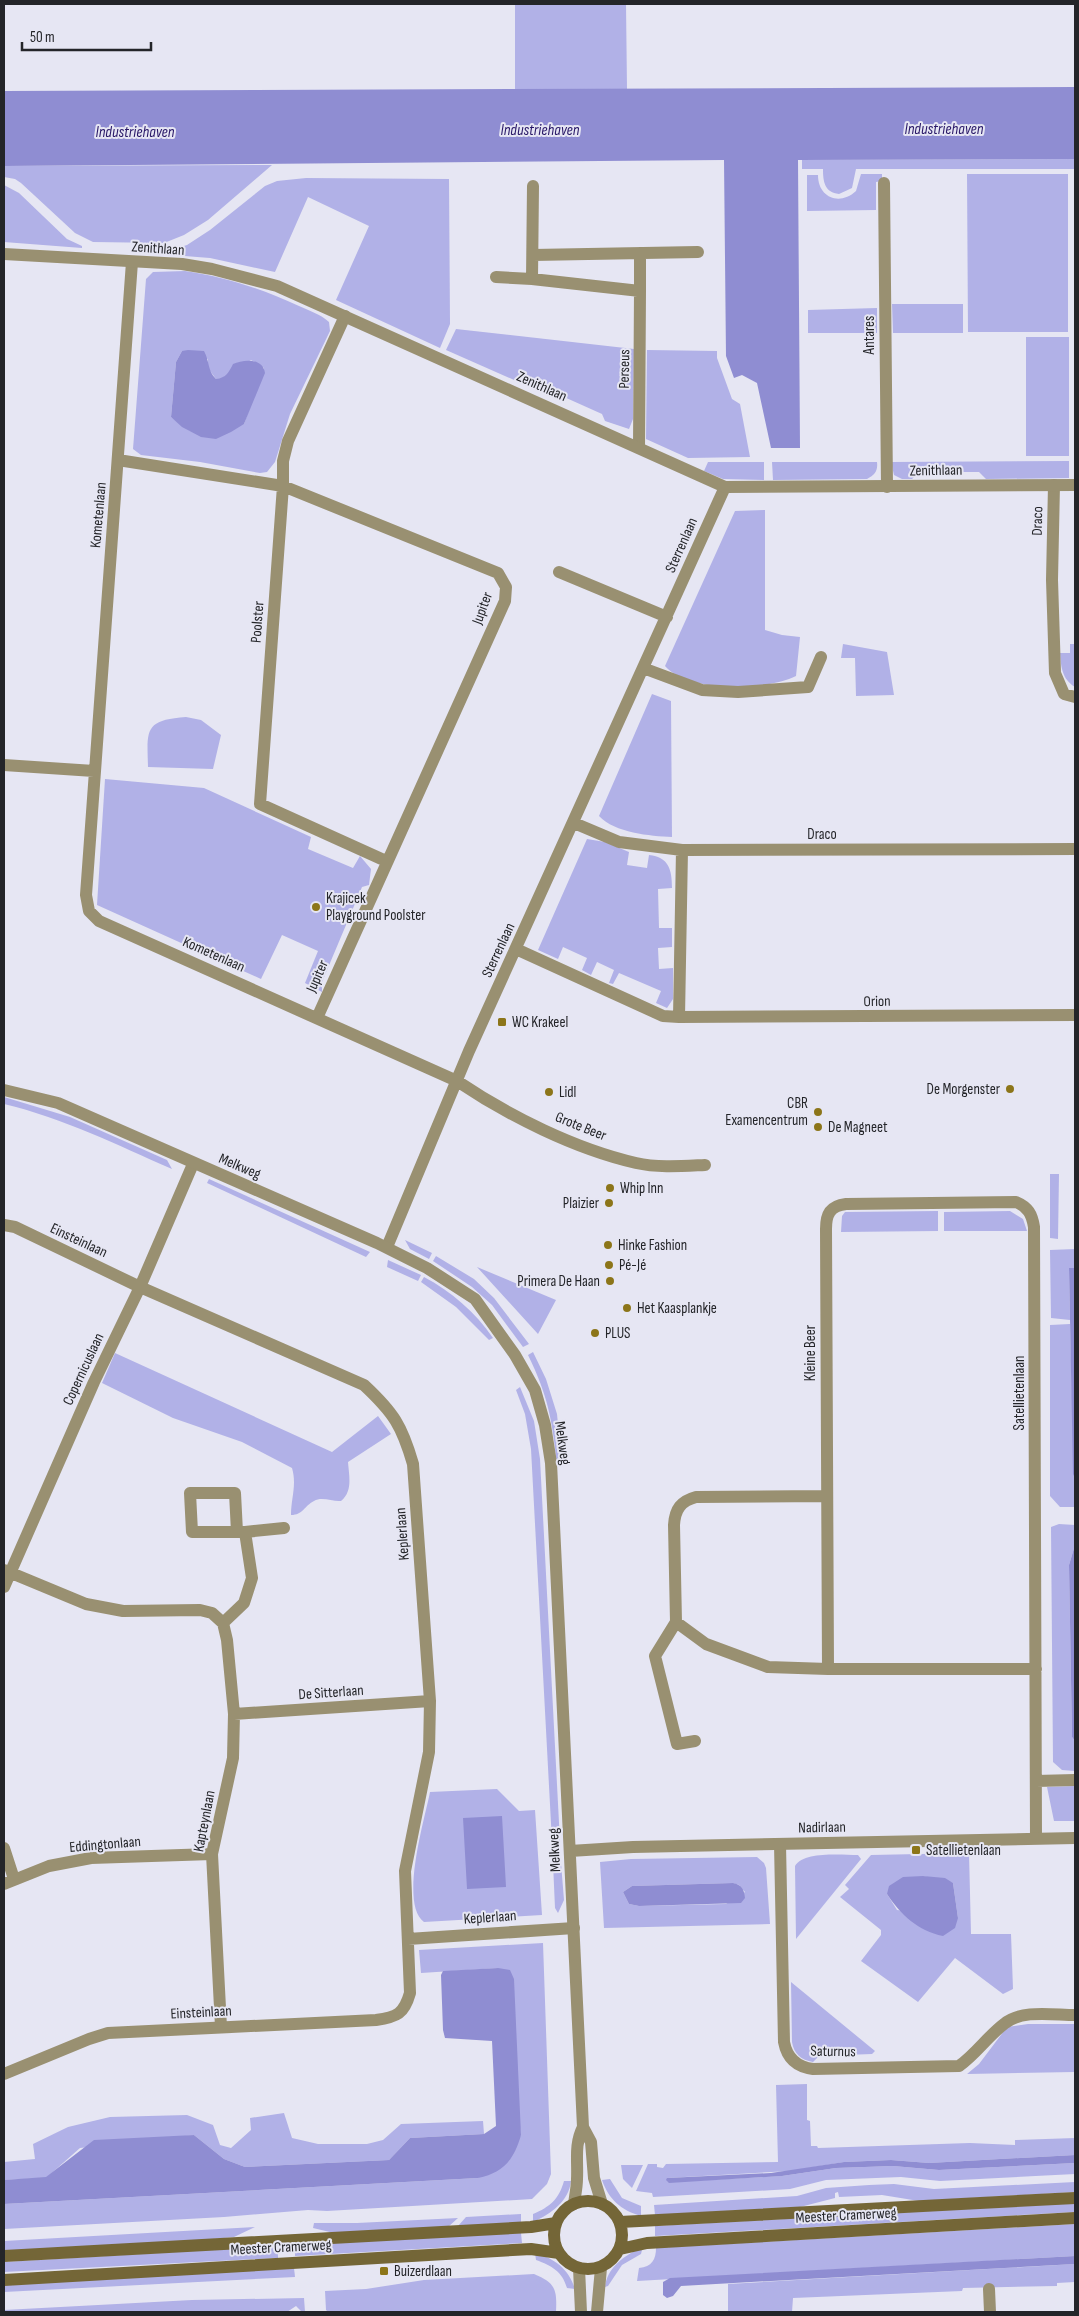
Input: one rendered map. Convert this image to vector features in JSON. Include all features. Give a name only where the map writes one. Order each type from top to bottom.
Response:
[{"type":"main road","name":"Meester Cramerweg","points":[[620,2222],[1075,2198]]},
{"type":"main road","points":[[588,2201],[602,2204],[616,2214],[620,2222],[622,2231],[620,2249],[613,2259],[601,2268],[579,2268],[567,2262],[559,2253],[555,2244],[556,2223],[566,2208],[574,2204],[588,2201]]},
{"type":"main road","name":"Meester Cramerweg","points":[[620,2249],[647,2243],[1075,2218]]},
{"type":"main road","name":"Meester Cramerweg","points":[[4,2256],[531,2227],[556,2223]]},
{"type":"main road","name":"Meester Cramerweg","points":[[4,2280],[531,2249],[559,2253]]},
{"type":"street","name":"Antares","points":[[884,183],[886,487]]},
{"type":"street","points":[[532,279],[533,186]]},
{"type":"street","points":[[533,255],[698,252]]},
{"type":"street","name":"Perseus","points":[[639,447],[640,253]]},
{"type":"street","name":"Zenithlaan","points":[[4,254],[182,264],[212,269],[277,286],[725,487],[1075,485]]},
{"type":"street","name":"Kometenlaan","points":[[132,262],[94,771],[86,895],[89,911],[99,921],[457,1082]]},
{"type":"street","points":[[496,277],[640,291]]},
{"type":"street","name":"Poolster","points":[[344,316],[288,441],[283,461],[283,486],[260,804],[386,861]]},
{"type":"street","name":"Jupiter","points":[[118,460],[283,486],[498,573],[506,587],[505,601],[386,861],[317,1018]]},
{"type":"street","name":"Draco","points":[[1054,485],[1052,580],[1055,673],[1064,694],[1075,696]]},
{"type":"street","name":"Sterrenlaan","points":[[388,1247],[457,1082],[725,487]]},
{"type":"street","points":[[559,572],[667,617]]},
{"type":"street","points":[[643,668],[702,690],[755,691],[808,688],[821,657]]},
{"type":"street","points":[[4,765],[94,771]]},
{"type":"street","name":"Draco","points":[[574,823],[619,842],[682,850],[1075,849]]},
{"type":"street","points":[[679,1017],[682,850]]},
{"type":"street","name":"Orion","points":[[516,949],[663,1016],[1075,1015]]},
{"type":"street","name":"Grote Beer","points":[[457,1082],[497,1108],[584,1146],[638,1163],[705,1165]]},
{"type":"street","name":"Melkweg","points":[[4,1090],[58,1103],[193,1164],[388,1247],[427,1268],[475,1299],[516,1355],[535,1390],[546,1424],[551,1463],[583,2127],[591,2142],[594,2178],[602,2204]]},
{"type":"street","name":"Copernicuslaan","points":[[4,1587],[6,1572],[140,1287],[193,1164]]},
{"type":"street","name":"Satellietenlaan","points":[[829,1211],[834,1206],[846,1204],[1016,1202],[1024,1205],[1033,1218],[1036,1838]]},
{"type":"street","name":"Kleine Beer","points":[[828,1670],[826,1229],[829,1211]]},
{"type":"street","name":"Einsteinlaan","points":[[4,1225],[15,1227],[140,1287]]},
{"type":"street","name":"Keplerlaan","points":[[140,1287],[364,1386],[388,1407],[404,1432],[414,1464],[430,1701],[429,1752],[405,1871],[410,1993],[406,2008]]},
{"type":"street","points":[[6,1572],[86,1604],[123,1611],[200,1610],[212,1612],[223,1623],[244,1602],[252,1578],[241,1532],[235,1493],[190,1493],[192,1532],[241,1532],[284,1528]]},
{"type":"street","points":[[695,1741],[677,1744],[655,1656],[676,1622],[675,1514],[685,1500],[696,1496],[827,1496]]},
{"type":"street","points":[[676,1622],[706,1644],[768,1667],[828,1670],[1036,1669]]},
{"type":"street","name":"Kapteynlaan","points":[[221,2027],[212,1854],[234,1758],[234,1714],[227,1640],[223,1623]]},
{"type":"street","name":"De Sitterlaan","points":[[234,1714],[430,1701]]},
{"type":"street","points":[[1036,1782],[1075,1780]]},
{"type":"street","name":"Nadirlaan","points":[[570,1850],[633,1847],[1075,1838]]},
{"type":"street","name":"Saturnus","points":[[780,1844],[784,2042],[787,2054],[797,2064],[813,2069],[958,2066],[971,2058],[1004,2023],[1016,2017],[1031,2014],[1075,2015]]},
{"type":"street","points":[[4,1848],[9,1881]]},
{"type":"street","name":"Eddingtonlaan","points":[[9,1881],[49,1866],[91,1858],[212,1854]]},
{"type":"street","name":"Keplerlaan","points":[[408,1939],[574,1928]]},
{"type":"street","name":"Einsteinlaan","points":[[4,2074],[88,2039],[108,2033],[376,2020],[392,2018],[406,2008]]},
{"type":"street","name":"Melkweg","points":[[574,2204],[577,2179],[576,2149],[578,2136],[583,2127]]},
{"type":"street","points":[[579,2268],[581,2312]]},
{"type":"street","points":[[597,2312],[601,2268]]},
{"type":"street","points":[[989,2290],[990,2312]]},
{"type":"shaded area","points":[[515,4],[626,4],[627,89],[515,90]]},
{"type":"shaded area","points":[[1075,159],[1075,169],[856,169],[852,188],[839,194],[834,193],[826,186],[823,169],[802,169],[802,160]]},
{"type":"shaded area","points":[[272,165],[208,220],[184,235],[164,243],[93,242],[75,233],[21,183],[15,179],[4,177],[4,166]]},
{"type":"shaded area","points":[[861,174],[882,174],[882,181],[876,182],[876,210],[807,211],[807,175],[818,175],[822,189],[826,194],[837,199],[850,196],[856,191]]},
{"type":"shaded area","points":[[967,174],[1068,174],[1068,332],[968,332]]},
{"type":"shaded area","points":[[306,178],[449,179],[450,324],[440,348],[336,300],[369,226],[308,197],[275,272],[210,258],[159,254],[187,245],[210,230],[265,186],[277,181]]},
{"type":"shaded area","points":[[4,185],[19,193],[67,239],[82,246],[82,248],[4,242]]},
{"type":"shaded area","points":[[185,271],[229,280],[285,300],[329,322],[330,331],[290,414],[275,462],[267,472],[260,473],[200,462],[141,455],[133,449],[146,279],[153,272]],"holes":[[[182,351],[208,359],[208,368],[216,379],[221,379],[251,360],[264,368],[244,424],[190,431],[171,417],[176,362]]]},
{"type":"shaded area","points":[[892,304],[963,304],[963,333],[893,333]]},
{"type":"shaded area","points":[[877,308],[877,333],[808,333],[808,310]]},
{"type":"shaded area","points":[[456,329],[634,349],[633,419],[629,429],[605,421],[602,414],[544,388],[537,390],[446,350]]},
{"type":"shaded area","points":[[1026,337],[1069,337],[1069,456],[1026,456]]},
{"type":"shaded area","points":[[647,350],[717,351],[717,358],[732,399],[740,404],[750,457],[688,458],[646,439]]},
{"type":"shaded area","points":[[1069,461],[1069,478],[986,479],[979,472],[919,472],[912,479],[902,479],[894,475],[891,462]]},
{"type":"shaded area","points":[[708,462],[764,462],[764,480],[723,479],[704,471]]},
{"type":"shaded area","points":[[772,462],[877,462],[877,468],[872,476],[867,479],[773,480]]},
{"type":"shaded area","points":[[765,510],[765,630],[782,635],[800,637],[796,676],[766,685],[728,687],[691,681],[676,675],[665,666],[735,511]]},
{"type":"shaded area","points":[[843,644],[887,652],[894,695],[856,696],[855,658],[841,658]]},
{"type":"shaded area","points":[[1070,644],[1075,644],[1075,687],[1067,680],[1061,663],[1060,653],[1070,653]]},
{"type":"shaded area","points":[[652,694],[671,701],[672,837],[623,830],[606,822],[599,816]]},
{"type":"shaded area","points":[[186,717],[201,720],[221,735],[213,769],[148,767],[148,744],[151,729],[155,724],[162,721]]},
{"type":"shaded area","points":[[105,779],[204,788],[311,837],[308,849],[353,868],[360,856],[371,869],[369,885],[362,887],[322,982],[322,992],[305,983],[318,951],[282,935],[261,979],[97,905]]},
{"type":"shaded area","points":[[587,839],[605,842],[629,852],[627,865],[647,868],[649,855],[661,858],[670,870],[672,888],[658,889],[659,928],[672,928],[672,947],[658,948],[659,969],[673,968],[673,999],[667,1008],[656,1003],[661,991],[619,973],[613,984],[609,983],[614,970],[597,962],[591,975],[582,970],[587,958],[563,947],[558,959],[538,950]]},
{"type":"shaded area","points":[[4,1097],[70,1117],[167,1160],[172,1169],[69,1124],[4,1104]]},
{"type":"shaded area","points":[[1050,1174],[1059,1174],[1058,1239],[1050,1238]]},
{"type":"shaded area","points":[[209,1179],[370,1252],[366,1257],[207,1183]]},
{"type":"shaded area","points":[[938,1211],[938,1231],[841,1232],[842,1216],[845,1212]]},
{"type":"shaded area","points":[[1010,1211],[1023,1219],[1027,1231],[944,1231],[944,1212]]},
{"type":"shaded area","points":[[405,1240],[432,1253],[429,1259],[410,1249]]},
{"type":"shaded area","points":[[1075,1249],[1075,1268],[1069,1268],[1070,1320],[1051,1318],[1050,1250]]},
{"type":"shaded area","points":[[436,1256],[474,1279],[494,1298],[529,1344],[523,1347],[492,1305],[472,1287],[433,1261]]},
{"type":"shaded area","points":[[388,1260],[421,1275],[418,1281],[387,1267]]},
{"type":"shaded area","points":[[477,1267],[556,1300],[538,1334]]},
{"type":"shaded area","points":[[424,1277],[462,1303],[493,1338],[489,1340],[456,1307],[421,1282]]},
{"type":"shaded area","points":[[1070,1324],[1075,1507],[1060,1507],[1050,1496],[1050,1325]]},
{"type":"shaded area","points":[[533,1352],[546,1379],[557,1414],[562,1464],[557,1464],[545,1396],[528,1355]]},
{"type":"shaded area","points":[[115,1353],[332,1452],[378,1416],[391,1434],[348,1462],[349,1488],[341,1501],[317,1500],[298,1514],[291,1515],[294,1486],[292,1468],[242,1442],[173,1418],[102,1383]]},
{"type":"shaded area","points":[[520,1387],[534,1421],[540,1459],[560,1842],[552,1842],[531,1449],[525,1414],[516,1390]]},
{"type":"shaded area","points":[[1059,1524],[1075,1525],[1075,1545],[1069,1565],[1072,1737],[1075,1741],[1075,1771],[1062,1770],[1053,1762],[1051,1527]]},
{"type":"shaded area","points":[[1075,1786],[1075,1821],[1054,1821],[1047,1787]]},
{"type":"shaded area","points":[[497,1789],[519,1811],[535,1810],[542,1915],[424,1922],[417,1912],[414,1898],[414,1880],[419,1840],[430,1792]]},
{"type":"shaded area","points":[[969,1853],[971,1934],[1011,1934],[1013,1989],[1003,1994],[955,1958],[918,2002],[861,1961],[881,1935],[881,1930],[840,1897],[849,1889],[845,1885],[871,1855]],"holes":[[[923,1876],[953,1883],[958,1918],[897,1910],[887,1894]]]},
{"type":"shaded area","points":[[858,1855],[861,1859],[796,1939],[795,1866],[800,1861],[814,1856]]},
{"type":"shaded area","points":[[757,1857],[764,1863],[766,1868],[770,1924],[604,1928],[600,1862],[631,1859]],"holes":[[[733,1883],[739,1885],[745,1892],[726,1904],[639,1906],[629,1904],[623,1892],[632,1886]]]},
{"type":"shaded area","points":[[553,1863],[561,1863],[564,1900],[558,1913],[555,1908]]},
{"type":"shaded area","points":[[543,1943],[551,2174],[547,2184],[532,2199],[327,2211],[308,2210],[224,2217],[4,2229],[4,2204],[478,2178],[521,2135],[498,1968],[421,1973],[419,1950]]},
{"type":"shaded area","points":[[791,1982],[875,2051],[872,2054],[819,2056],[813,2062],[799,2056],[794,2050],[792,2042]]},
{"type":"shaded area","points":[[1028,2024],[1075,2024],[1075,2072],[967,2074],[979,2064],[1007,2027]]},
{"type":"shaded area","points":[[807,2084],[807,2120],[810,2121],[811,2146],[817,2146],[818,2148],[970,2143],[1015,2145],[1015,2140],[1075,2138],[1075,2155],[929,2163],[891,2160],[844,2162],[790,2171],[667,2178],[668,2182],[782,2176],[836,2168],[893,2166],[939,2170],[1075,2163],[1075,2174],[940,2181],[901,2177],[826,2180],[790,2189],[653,2197],[652,2193],[636,2191],[648,2164],[657,2164],[657,2167],[663,2168],[666,2164],[778,2162],[776,2085]]},
{"type":"shaded area","points":[[284,2113],[292,2138],[318,2144],[367,2144],[383,2140],[401,2124],[483,2121],[484,2134],[410,2138],[389,2160],[245,2167],[224,2159],[194,2135],[80,2148],[46,2178],[4,2180],[4,2162],[35,2159],[33,2144],[68,2127],[110,2117],[187,2115],[213,2125],[220,2145],[231,2148],[251,2130],[250,2118]]},
{"type":"shaded area","points":[[621,2165],[643,2165],[632,2188],[623,2179]]},
{"type":"shaded area","points":[[610,2179],[622,2198],[641,2206],[641,2216],[627,2211],[612,2199],[602,2180]]},
{"type":"shaded area","points":[[564,2181],[571,2181],[570,2188],[563,2201],[552,2211],[533,2222],[533,2214],[553,2202]]},
{"type":"shaded area","points":[[1075,2182],[1075,2192],[919,2201],[882,2195],[839,2197],[838,2192],[835,2193],[835,2198],[800,2207],[655,2215],[654,2205],[797,2196],[826,2188],[869,2185],[894,2184],[934,2189]]},
{"type":"shaded area","points":[[1075,2203],[1075,2212],[655,2236],[655,2226]]},
{"type":"shaded area","points":[[521,2214],[521,2222],[458,2226],[466,2217]]},
{"type":"shaded area","points":[[458,2218],[448,2227],[334,2233],[313,2228],[314,2223]]},
{"type":"shaded area","points":[[1075,2224],[1075,2256],[637,2281],[639,2268],[647,2266],[652,2262],[656,2248]]},
{"type":"shaded area","points":[[255,2227],[234,2237],[203,2240],[4,2251],[4,2241]]},
{"type":"shaded area","points":[[521,2233],[522,2243],[295,2256],[295,2245]]},
{"type":"shaded area","points":[[278,2246],[278,2258],[4,2272],[4,2262]]},
{"type":"shaded area","points":[[637,2250],[642,2250],[641,2254],[622,2265],[608,2286],[605,2287],[606,2281],[616,2264]]},
{"type":"shaded area","points":[[535,2253],[560,2265],[569,2276],[575,2289],[567,2288],[559,2273],[552,2267],[536,2260]]},
{"type":"shaded area","points":[[1075,2264],[1075,2282],[1057,2283],[1057,2286],[963,2288],[962,2291],[793,2298],[792,2312],[728,2312],[728,2284]]},
{"type":"shaded area","points":[[294,2268],[295,2277],[4,2292],[4,2284]]},
{"type":"shaded area","points":[[534,2274],[547,2281],[554,2288],[556,2312],[328,2312],[326,2310],[325,2291],[366,2289],[424,2280]]},
{"type":"shaded area","points":[[304,2298],[305,2312],[302,2312],[296,2306],[287,2312],[4,2312],[4,2310],[192,2300]]},
{"type":"water","name":"Industriehaven","points":[[1075,87],[1075,159],[798,160],[800,448],[771,448],[757,383],[742,375],[734,378],[726,356],[724,160],[4,166],[4,91]]},
{"type":"water","points":[[182,351],[204,351],[211,372],[216,379],[225,376],[233,364],[242,361],[257,362],[264,368],[265,373],[244,424],[216,439],[201,437],[182,427],[171,417],[176,362]]},
{"type":"water","points":[[1069,1268],[1075,1268],[1075,1478],[1073,1474]]},
{"type":"water","points":[[1075,1545],[1075,1741],[1072,1737],[1069,1565]]},
{"type":"water","points":[[502,1816],[506,1887],[467,1889],[463,1818]]},
{"type":"water","points":[[903,1877],[945,1878],[953,1883],[958,1918],[955,1928],[943,1936],[934,1934],[911,1921],[898,1909],[887,1894],[889,1886]]},
{"type":"water","points":[[733,1883],[739,1885],[743,1890],[745,1898],[741,1903],[639,1906],[629,1904],[623,1892],[632,1886]]},
{"type":"water","points":[[498,1968],[510,1970],[514,1979],[521,2135],[511,2158],[501,2169],[494,2173],[478,2178],[4,2204],[4,2180],[46,2177],[94,2140],[194,2135],[224,2159],[245,2167],[389,2160],[410,2138],[484,2134],[496,2126],[492,2041],[445,2038],[441,1975],[443,1971]]},
{"type":"water","points":[[1075,2155],[1075,2163],[939,2170],[893,2166],[836,2168],[782,2176],[669,2183],[666,2180],[667,2178],[771,2173],[844,2162],[891,2160],[929,2163]]},
{"type":"water","points":[[1075,2256],[1075,2264],[681,2286],[673,2296],[667,2298],[663,2295],[663,2282],[670,2278]]},
{"type":"place","name":"Krajicek Playground Poolster","points":[[316,907]]},
{"type":"place","name":"WC Krakeel","points":[[502,1022]]},
{"type":"place","name":"De Morgenster","points":[[1010,1089]]},
{"type":"place","name":"Lidl","points":[[549,1092]]},
{"type":"place","name":"CBR Examencentrum","points":[[818,1112]]},
{"type":"place","name":"De Magneet","points":[[818,1127]]},
{"type":"place","name":"Whip Inn","points":[[610,1188]]},
{"type":"place","name":"Plaizier","points":[[609,1203]]},
{"type":"place","name":"Hinke Fashion","points":[[608,1245]]},
{"type":"place","name":"Pé-Jé","points":[[609,1265]]},
{"type":"place","name":"Primera De Haan","points":[[610,1281]]},
{"type":"place","name":"Het Kaasplankje","points":[[627,1308]]},
{"type":"place","name":"PLUS","points":[[595,1333]]},
{"type":"place","name":"Satellietenlaan","points":[[916,1850]]},
{"type":"place","name":"Buizerdlaan","points":[[384,2271]]}]
